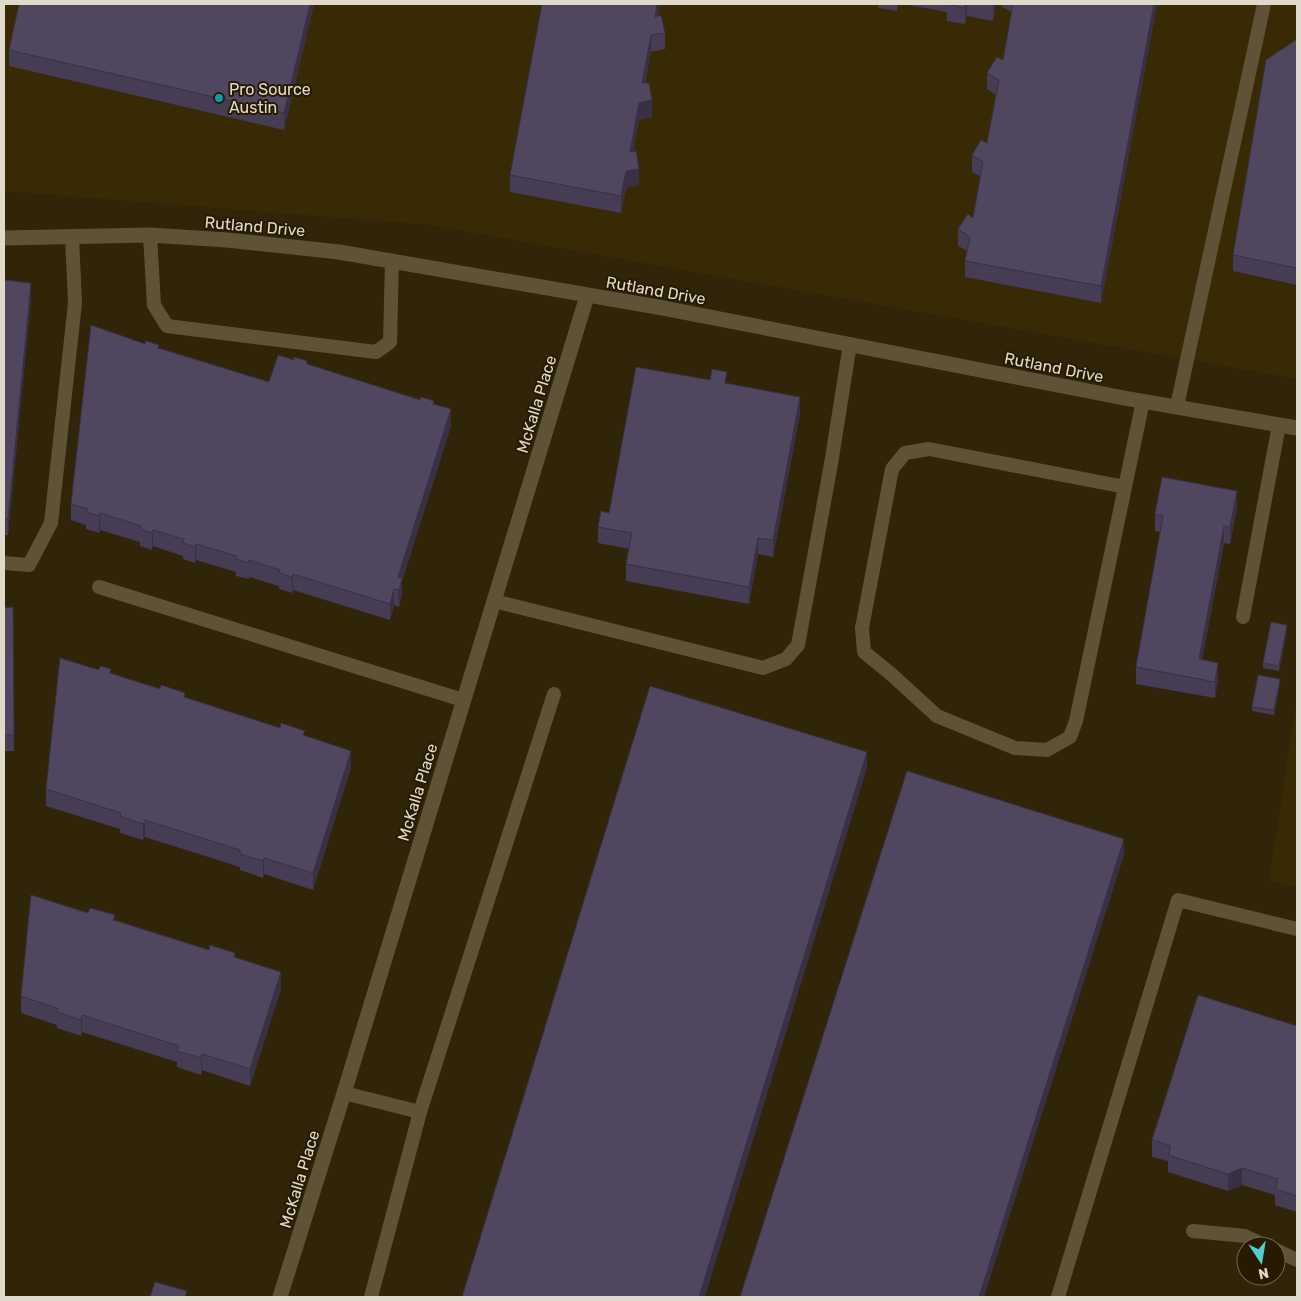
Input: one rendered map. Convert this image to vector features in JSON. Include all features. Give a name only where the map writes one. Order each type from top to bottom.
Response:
[{"type":"street","name":"Rutland Drive","points":[[4,238],[150,235],[292,246],[392,260],[663,308],[1143,401],[1297,428]]},
{"type":"street","name":"McKalla Place","points":[[280,1297],[587,296]]},
{"type":"lane","points":[[1177,406],[1264,4]]},
{"type":"lane","points":[[150,235],[154,304],[167,326],[376,352],[390,342],[392,260]]},
{"type":"lane","points":[[4,564],[29,565],[51,523],[75,304],[72,236]]},
{"type":"lane","points":[[494,601],[763,668],[786,659],[798,645],[830,473],[850,344]]},
{"type":"lane","points":[[1125,486],[929,449],[905,453],[892,469],[862,628],[864,652],[937,716],[1015,748],[1047,750],[1070,737],[1076,721],[1143,401]]},
{"type":"lane","points":[[1243,617],[1279,425]]},
{"type":"lane","points":[[99,586],[463,700]]},
{"type":"lane","points":[[371,1297],[420,1112],[554,694]]},
{"type":"lane","points":[[1058,1297],[1178,900],[1297,929]]},
{"type":"lane","points":[[344,1093],[420,1112]]},
{"type":"lane","points":[[1193,1231],[1245,1236]]},
{"type":"shaded area","points":[[4,4],[1297,4],[1297,379],[429,225],[4,191]]},
{"type":"shaded area","points":[[1297,696],[1297,887],[1269,880]]},
{"type":"building","name":"Pro Source Austin","points":[[19,4],[310,4],[284,113],[9,50]]},
{"type":"building","points":[[542,4],[657,4],[655,17],[661,15],[665,33],[651,35],[642,83],[649,83],[652,100],[639,103],[630,152],[636,151],[639,169],[626,171],[621,196],[510,175]]},
{"type":"building","points":[[947,4],[966,4],[965,8]]},
{"type":"building","points":[[1013,4],[1154,4],[1101,286],[965,261],[970,237],[958,229],[968,214],[973,218],[983,162],[972,155],[981,140],[987,143],[999,80],[987,73],[997,57],[1003,60]]},
{"type":"building","points":[[1297,39],[1297,268],[1233,255],[1266,60]]},
{"type":"building","points":[[4,280],[31,283],[8,519],[4,519]]},
{"type":"building","points":[[91,325],[145,344],[146,341],[159,345],[158,348],[269,382],[278,355],[294,360],[294,357],[307,361],[307,364],[420,400],[421,397],[434,401],[433,404],[451,409],[398,577],[402,578],[399,590],[394,589],[390,604],[293,574],[292,577],[279,573],[280,570],[249,560],[249,563],[236,559],[237,556],[196,544],[195,547],[183,543],[184,539],[153,530],[152,533],[140,529],[141,526],[100,513],[99,516],[86,512],[88,509],[71,504]]},
{"type":"building","points":[[636,367],[710,380],[712,369],[727,372],[725,383],[800,397],[773,540],[758,538],[749,587],[626,564],[632,533],[598,527],[601,511],[609,513]]},
{"type":"building","points":[[1162,477],[1237,491],[1230,527],[1224,526],[1199,659],[1218,663],[1215,682],[1136,667],[1163,516],[1155,514]]},
{"type":"building","points":[[13,607],[14,735],[4,735],[4,608]]},
{"type":"building","points":[[1271,622],[1287,625],[1279,666],[1263,663]]},
{"type":"building","points":[[60,658],[99,670],[100,666],[111,669],[110,673],[160,689],[161,685],[185,693],[184,697],[280,728],[281,723],[305,731],[303,735],[351,751],[313,873],[264,858],[263,861],[240,854],[240,850],[145,820],[143,824],[120,816],[121,813],[46,789]]},
{"type":"building","points":[[1258,675],[1280,679],[1274,710],[1252,707]]},
{"type":"building","points":[[650,686],[867,752],[699,1297],[462,1297]]},
{"type":"building","points":[[907,771],[1124,839],[979,1297],[740,1297]]},
{"type":"building","points":[[31,895],[88,913],[90,908],[115,915],[113,920],[209,950],[210,945],[235,953],[234,957],[281,972],[250,1069],[202,1054],[201,1058],[177,1051],[179,1046],[82,1015],[81,1020],[57,1012],[59,1009],[21,996]]},
{"type":"building","points":[[1198,995],[1297,1026],[1297,1196],[1275,1189],[1278,1179],[1242,1168],[1228,1174],[1168,1155],[1171,1146],[1152,1140]]},
{"type":"building","points":[[155,1282],[187,1291],[185,1297],[150,1297]]},
{"type":"place","name":"Pro Source Austin","points":[[219,98]]}]
